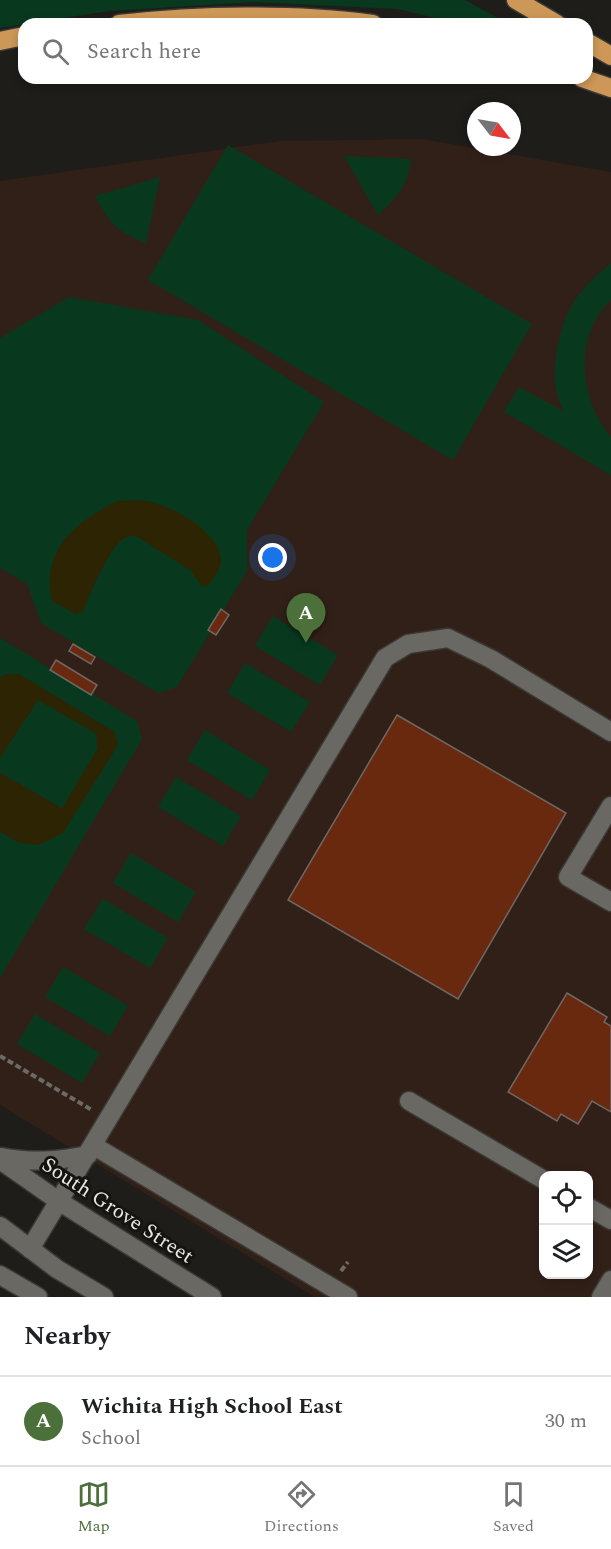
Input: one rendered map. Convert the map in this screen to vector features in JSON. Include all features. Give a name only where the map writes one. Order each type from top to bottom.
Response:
[{"type":"highway","points":[[516,0],[547,18]]},
{"type":"highway","points":[[217,18],[264,16],[291,18]]},
{"type":"highway","points":[[0,41],[18,37]]},
{"type":"highway","points":[[593,46],[611,56]]},
{"type":"highway","points":[[593,82],[611,88]]},
{"type":"street","points":[[30,1249],[385,658],[408,644],[448,638],[491,659],[611,732]]},
{"type":"street","points":[[611,806],[568,878],[611,902]]},
{"type":"street","points":[[409,1101],[539,1178]]},
{"type":"street","points":[[0,1159],[57,1161],[91,1150],[348,1297]]},
{"type":"street","name":"South Grove Street","points":[[0,1159],[60,1202],[212,1297]]},
{"type":"street","points":[[593,1210],[611,1220]]},
{"type":"street","points":[[0,1226],[57,1269],[104,1297]]},
{"type":"street","points":[[0,1275],[38,1297]]},
{"type":"street","points":[[601,1297],[611,1280]]},
{"type":"path","points":[[0,1056],[95,1112]]},
{"type":"shaded area","points":[[422,139],[467,147],[467,156],[519,156],[611,172],[611,1297],[315,1297],[0,1105],[0,181],[280,141]]},
{"type":"green space","points":[[0,0],[465,0],[498,18],[435,18],[398,9],[254,2],[108,11],[64,18],[18,18],[18,25],[0,28]]},
{"type":"green space","points":[[228,145],[532,324],[453,460],[148,280]]},
{"type":"green space","points":[[344,156],[411,159],[405,183],[378,215]]},
{"type":"green space","points":[[160,177],[146,243],[127,235],[115,226],[95,196]]},
{"type":"green space","points":[[611,263],[611,300],[599,314],[590,331],[585,368],[592,405],[600,422],[611,437],[611,475],[504,412],[519,387],[563,411],[555,379],[556,355],[561,331],[575,300]]},
{"type":"green space","points":[[69,297],[198,320],[324,402],[247,530],[247,571],[177,687],[158,693],[41,623],[27,584],[0,568],[0,338]]},
{"type":"green space","points":[[273,616],[338,655],[320,685],[255,646]]},
{"type":"green space","points":[[0,638],[137,721],[142,739],[0,978]]},
{"type":"green space","points":[[245,663],[310,702],[291,732],[227,693]]},
{"type":"green space","points":[[205,730],[270,770],[252,800],[187,760]]},
{"type":"green space","points":[[176,777],[241,816],[223,846],[158,807]]},
{"type":"green space","points":[[131,853],[196,892],[178,922],[113,883]]},
{"type":"green space","points":[[103,899],[168,938],[150,968],[84,929]]},
{"type":"green space","points":[[63,967],[128,1006],[110,1036],[45,997]]},
{"type":"green space","points":[[35,1014],[100,1053],[82,1083],[17,1044]]},
{"type":"sand","points":[[117,501],[155,503],[179,513],[203,529],[218,549],[221,560],[219,570],[209,585],[202,586],[190,570],[136,536],[130,536],[120,541],[107,559],[83,612],[76,614],[52,601],[51,567],[56,552],[75,528]]},
{"type":"sand","points":[[19,674],[115,732],[118,745],[63,833],[39,845],[20,843],[0,832],[0,773],[62,808],[98,748],[95,733],[38,700],[0,758],[0,677]]},
{"type":"building","points":[[221,609],[229,615],[216,635],[208,630]]},
{"type":"building","points":[[73,644],[95,657],[91,664],[69,651]]},
{"type":"building","points":[[56,660],[97,685],[91,695],[50,670]]},
{"type":"building","points":[[397,715],[566,813],[458,999],[288,900]]},
{"type":"building","points":[[567,993],[607,1017],[604,1022],[611,1026],[611,1112],[592,1101],[578,1124],[561,1114],[557,1121],[508,1092]]},
{"type":"place","name":"Wichita High School East","points":[[306,643]]}]
